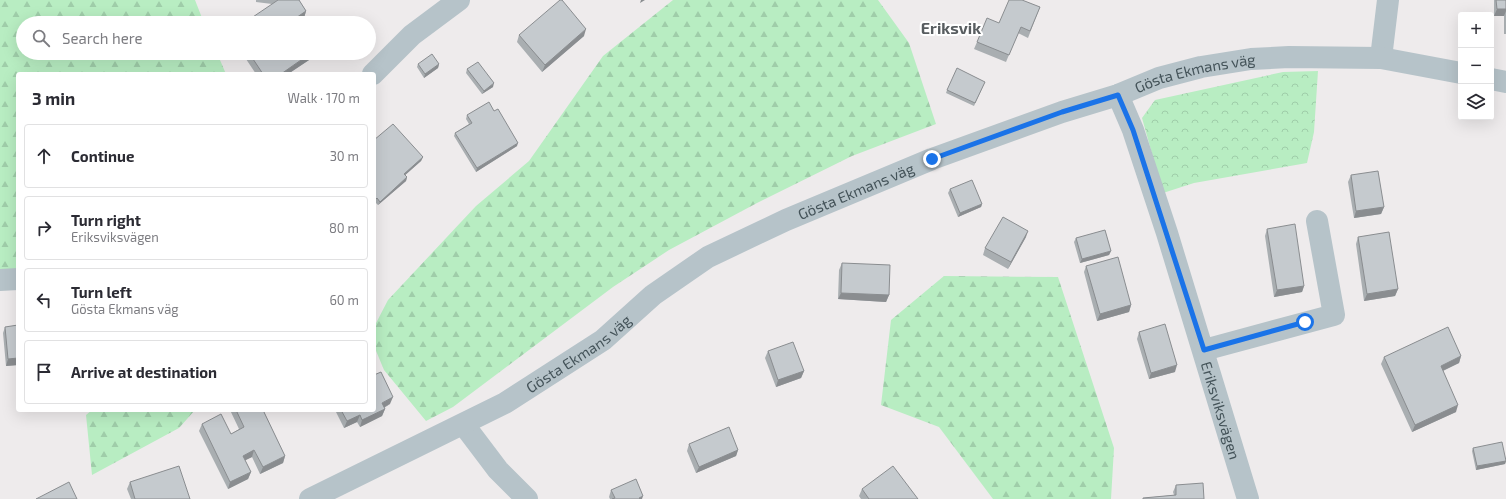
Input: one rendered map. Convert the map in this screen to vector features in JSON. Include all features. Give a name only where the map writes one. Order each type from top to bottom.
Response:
[{"type":"street","points":[[375,72],[412,35],[459,0]]},
{"type":"street","points":[[1380,58],[1388,0]]},
{"type":"street","name":"Gösta Ekmans väg","points":[[310,499],[505,403],[603,340],[653,295],[708,257],[786,220],[932,159],[1062,112],[1118,95],[1159,78],[1201,67],[1251,60],[1289,57],[1380,58],[1458,72]]},
{"type":"street","points":[[1494,80],[1506,82]]},
{"type":"street","name":"Eriksviksvägen","points":[[1118,95],[1135,138],[1204,350],[1248,499]]},
{"type":"street","points":[[1204,350],[1334,315],[1317,221]]},
{"type":"street","points":[[0,280],[16,279]]},
{"type":"street","points":[[464,424],[498,470],[527,499]]},
{"type":"green space","points":[[0,0],[195,0],[201,16],[16,16],[16,60],[220,60],[225,72],[16,72],[16,270],[0,271]]},
{"type":"green space","points":[[673,0],[878,0],[909,43],[936,124],[852,156],[757,203],[669,250],[613,287],[453,407],[426,421],[384,370],[376,351],[376,323],[388,300],[476,206],[529,161],[603,56]]},
{"type":"green space","points":[[1318,71],[1314,132],[1307,163],[1194,183],[1163,193],[1142,118],[1155,100],[1283,72]]},
{"type":"green space","points":[[944,276],[1058,277],[1114,448],[1111,499],[993,499],[939,427],[881,405],[891,320]]},
{"type":"green space","points":[[90,412],[193,412],[179,428],[92,475],[86,415]]},
{"type":"building","points":[[278,0],[299,0],[306,11],[299,16],[254,16]]},
{"type":"building","points":[[560,0],[562,0],[586,29],[545,65],[519,35]]},
{"type":"building","points":[[1009,0],[1022,0],[1040,7],[1030,31],[1021,27],[1009,55],[977,42],[987,18],[999,23]]},
{"type":"building","points":[[1496,0],[1506,0],[1506,9],[1497,9]]},
{"type":"building","points":[[432,54],[439,64],[425,74],[418,64]]},
{"type":"building","points":[[254,60],[301,60],[284,72],[262,72]]},
{"type":"building","points":[[478,62],[494,83],[484,91],[467,69]]},
{"type":"building","points":[[957,68],[985,82],[975,103],[947,90]]},
{"type":"building","points":[[489,102],[494,111],[498,109],[518,143],[477,168],[455,133],[472,123],[467,115]]},
{"type":"building","points":[[393,124],[423,157],[404,174],[407,177],[380,202],[377,198],[376,199],[376,138]]},
{"type":"building","points":[[1378,171],[1384,207],[1356,211],[1351,175]]},
{"type":"building","points":[[972,180],[982,204],[960,213],[950,189]]},
{"type":"building","points":[[1003,217],[1028,231],[1011,262],[985,248]]},
{"type":"building","points":[[1295,224],[1304,286],[1277,290],[1267,229]]},
{"type":"building","points":[[1105,230],[1111,251],[1082,259],[1076,238]]},
{"type":"building","points":[[1389,232],[1398,289],[1367,294],[1358,237]]},
{"type":"building","points":[[1118,257],[1131,305],[1100,314],[1086,266]]},
{"type":"building","points":[[842,263],[890,265],[889,295],[841,293]]},
{"type":"building","points":[[1165,324],[1177,365],[1151,373],[1139,332]]},
{"type":"building","points":[[16,325],[16,358],[8,359],[5,327]]},
{"type":"building","points":[[1448,327],[1461,356],[1441,366],[1458,405],[1415,425],[1384,357]]},
{"type":"building","points":[[793,342],[804,371],[778,380],[768,351]]},
{"type":"building","points":[[381,372],[393,397],[382,403],[385,409],[362,420],[360,415],[347,421],[342,412],[376,412],[376,374]]},
{"type":"building","points":[[237,412],[264,412],[285,456],[263,467],[254,450],[243,456],[251,472],[230,482],[202,424],[221,414],[231,434],[244,427]]},
{"type":"building","points":[[729,427],[738,450],[699,467],[689,444]]},
{"type":"building","points":[[1502,442],[1506,461],[1477,466],[1473,448]]},
{"type":"building","points":[[179,466],[190,499],[135,499],[130,482]]},
{"type":"building","points":[[893,466],[918,499],[869,499],[862,489]]},
{"type":"building","points":[[636,479],[643,496],[639,498],[640,499],[612,499],[615,498],[611,490]]},
{"type":"building","points":[[69,482],[77,499],[36,499]]},
{"type":"building","points":[[1203,483],[1204,499],[1143,499],[1176,495],[1176,485]]},
{"type":"district","name":"Eriksvik","points":[[951,27]]},
{"type":"route","points":[[932,159],[1062,112],[1118,95],[1133,130],[1204,350],[1305,322]]}]
